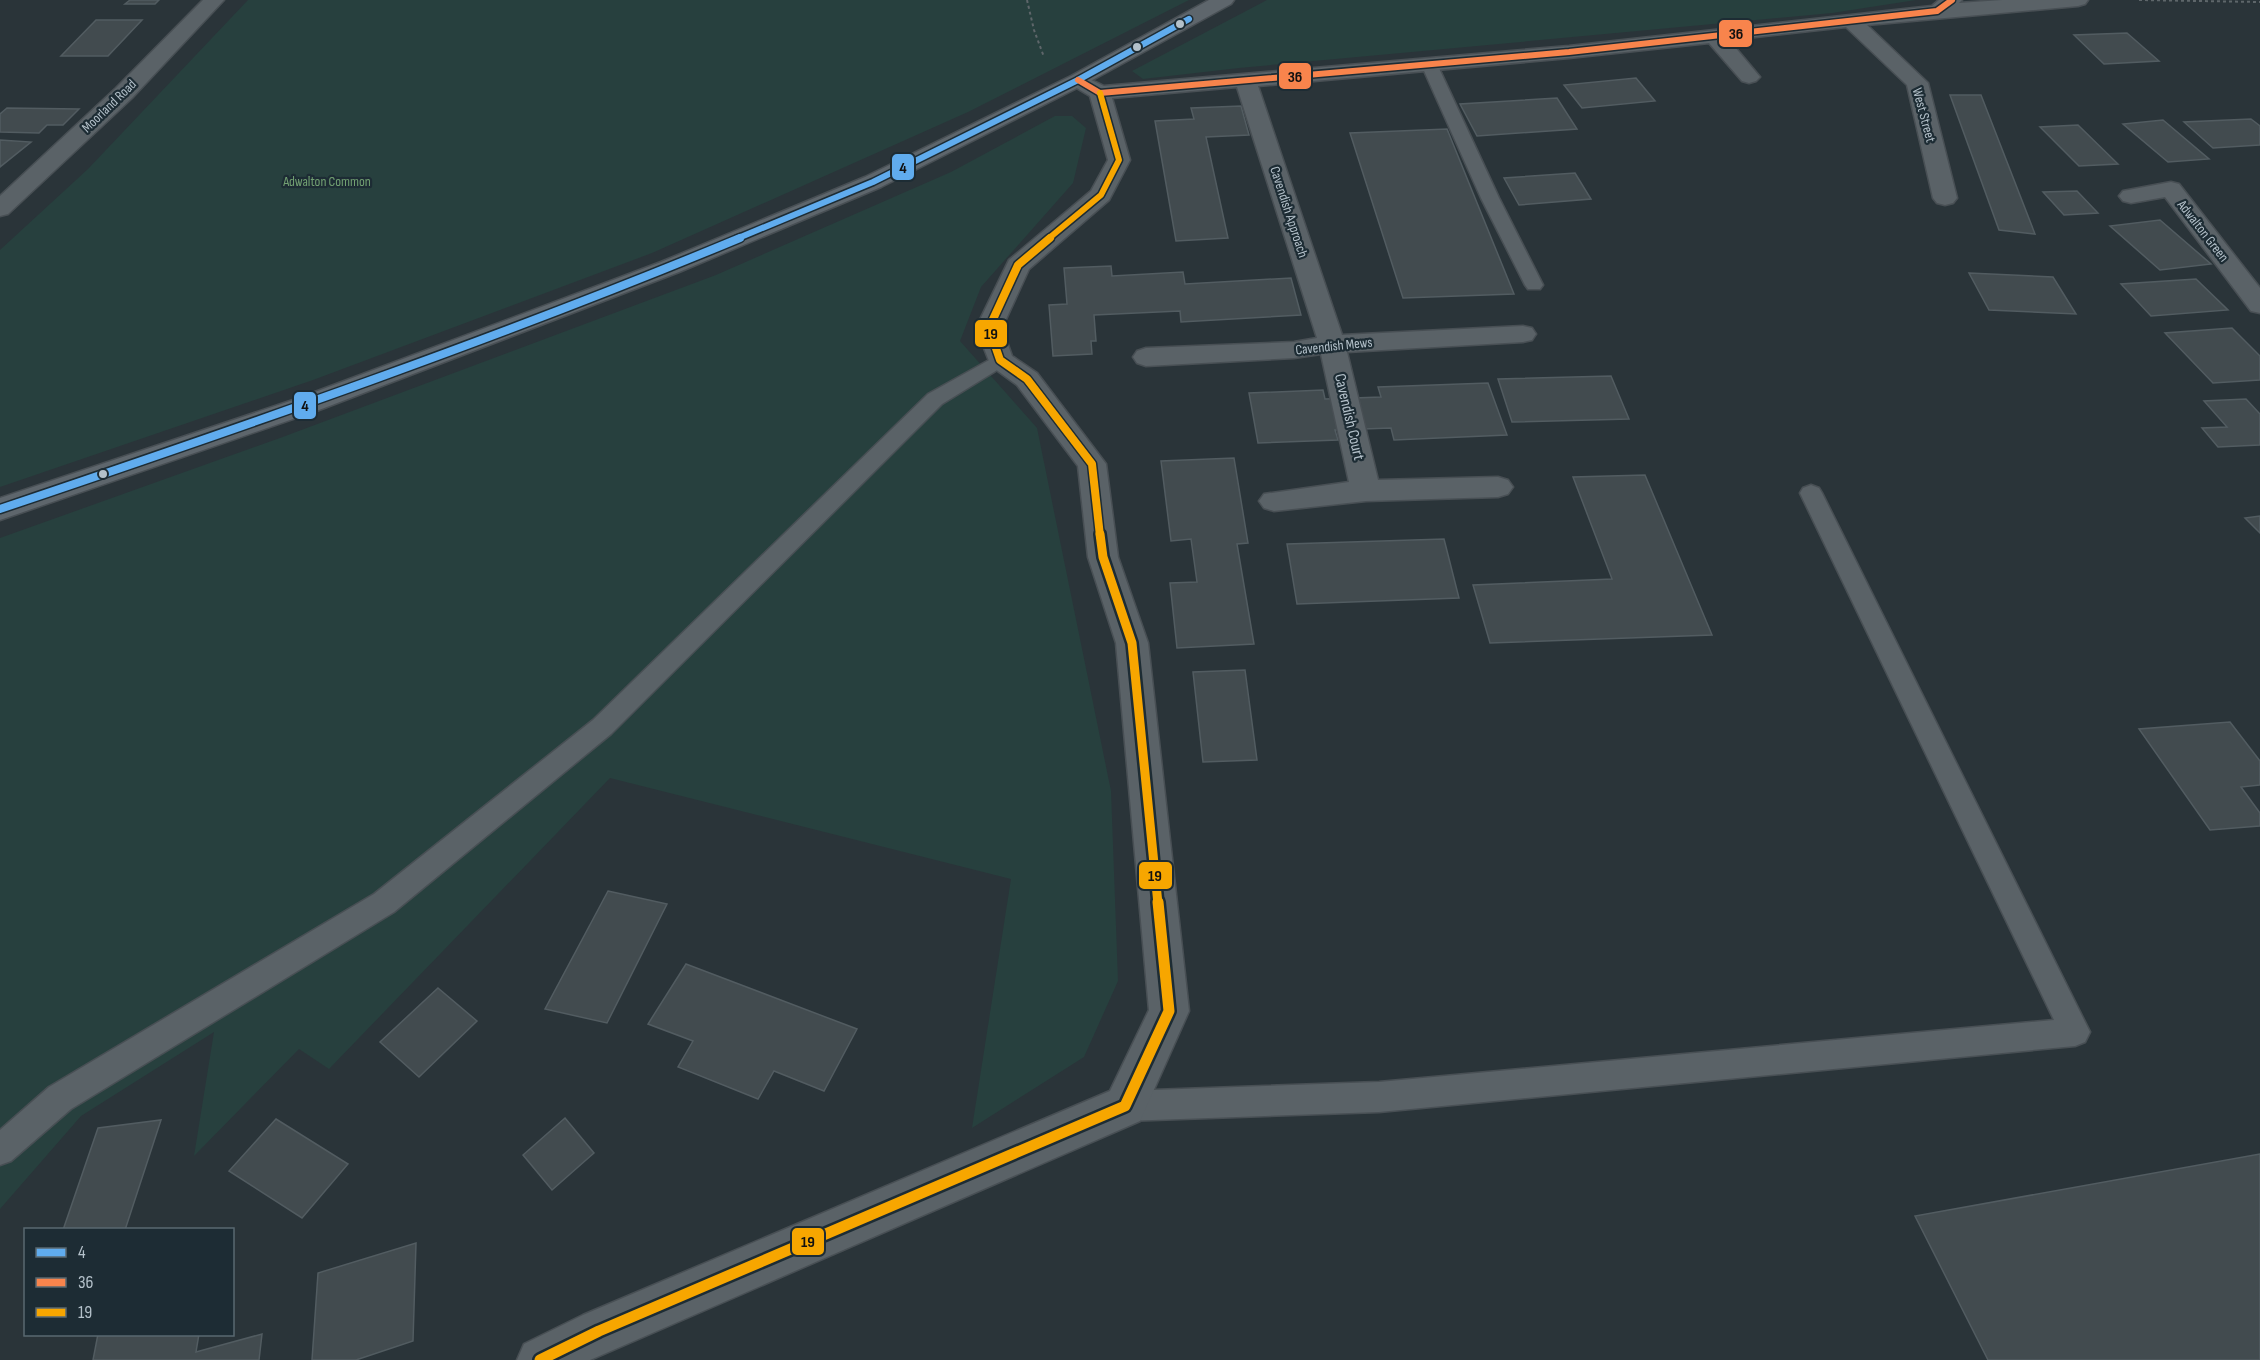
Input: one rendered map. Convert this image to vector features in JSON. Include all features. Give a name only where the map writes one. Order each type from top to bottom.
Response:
[{"type":"main road","points":[[0,509],[309,404],[670,267],[873,182],[1089,87],[1224,0]]},
{"type":"street","name":"Moorland Road","points":[[0,208],[124,93],[214,0]]},
{"type":"street","points":[[540,1360],[599,1331],[1125,1106],[1169,1011],[1132,643],[1103,556],[1092,464],[1027,378],[1000,360],[989,328],[1018,265],[1101,195],[1119,160],[1089,87],[1246,81],[1569,52],[1851,21],[1944,5],[2078,0]]},
{"type":"street","name":"West Street","points":[[1851,21],[1917,83],[1945,198]]},
{"type":"street","points":[[1714,36],[1749,76]]},
{"type":"street","name":"Cavendish Approach","points":[[1246,81],[1332,344]]},
{"type":"street","name":"Adwalton Green","points":[[2131,195],[2171,189],[2260,304]]},
{"type":"street","name":"Cavendish Mews","points":[[1146,357],[1294,350],[1332,344],[1523,334]]},
{"type":"street","name":"Cavendish Court","points":[[1332,344],[1366,491]]},
{"type":"street","points":[[1274,501],[1366,491],[1498,487]]},
{"type":"lane","points":[[1429,64],[1490,198],[1534,285]]},
{"type":"lane","points":[[0,1150],[60,1098],[384,903],[602,727],[935,399],[1000,360]]},
{"type":"lane","points":[[1125,1106],[1379,1097],[2075,1032],[1810,493]]},
{"type":"path","points":[[1027,0],[1046,60],[1089,87]]},
{"type":"path","points":[[2139,0],[2260,2]]},
{"type":"green space","name":"Adwalton Common","points":[[248,0],[1189,0],[968,112],[652,253],[313,380],[0,487],[0,250],[88,169]]},
{"type":"green space","points":[[1267,0],[1916,0],[1832,13],[1143,79],[1132,71]]},
{"type":"green space","points":[[1055,116],[1072,116],[1086,128],[1073,183],[981,287],[960,341],[1037,428],[1111,791],[1118,981],[1084,1057],[972,1128],[1011,879],[610,778],[329,1069],[299,1049],[194,1156],[214,1032],[81,1116],[0,1209],[0,538],[280,438],[716,275],[951,172]]},
{"type":"building","points":[[130,0],[159,0],[155,4],[125,4]]},
{"type":"building","points":[[96,20],[142,20],[108,56],[61,56]]},
{"type":"building","points":[[2127,33],[2159,61],[2104,64],[2074,35]]},
{"type":"building","points":[[1636,78],[1655,101],[1582,108],[1564,85]]},
{"type":"building","points":[[1950,95],[1981,95],[2035,234],[1999,230]]},
{"type":"building","points":[[1557,98],[1577,129],[1477,136],[1460,104]]},
{"type":"building","points":[[1241,106],[1249,135],[1206,137],[1228,238],[1176,241],[1155,121],[1194,119],[1191,108]]},
{"type":"building","points":[[7,108],[79,109],[63,125],[47,125],[39,133],[0,132],[0,114]]},
{"type":"building","points":[[2251,119],[2260,126],[2260,145],[2213,148],[2184,122]]},
{"type":"building","points":[[2163,120],[2209,159],[2168,162],[2123,124]]},
{"type":"building","points":[[2078,125],[2118,164],[2079,166],[2040,127]]},
{"type":"building","points":[[1447,129],[1514,294],[1403,298],[1350,133]]},
{"type":"building","points":[[0,140],[31,142],[0,167]]},
{"type":"building","points":[[1575,173],[1591,199],[1519,205],[1504,178]]},
{"type":"building","points":[[2077,191],[2098,213],[2064,215],[2043,192]]},
{"type":"building","points":[[2160,220],[2211,264],[2160,270],[2110,226]]},
{"type":"building","points":[[1111,266],[1112,276],[1183,272],[1185,284],[1291,278],[1301,315],[1181,322],[1180,311],[1094,315],[1096,341],[1091,341],[1092,354],[1053,356],[1049,305],[1067,304],[1064,268]]},
{"type":"building","points":[[1969,273],[2053,277],[2076,314],[1989,310]]},
{"type":"building","points":[[2196,279],[2228,310],[2151,316],[2121,284]]},
{"type":"building","points":[[2232,328],[2260,356],[2260,380],[2213,383],[2165,333]]},
{"type":"building","points":[[1611,376],[1629,419],[1512,422],[1498,379]]},
{"type":"building","points":[[1488,383],[1507,435],[1394,440],[1391,428],[1335,430],[1338,440],[1258,443],[1249,393],[1323,390],[1325,399],[1381,397],[1378,387]]},
{"type":"building","points":[[2246,399],[2260,414],[2260,445],[2218,447],[2202,428],[2227,427],[2204,401]]},
{"type":"building","points":[[1234,458],[1248,543],[1237,544],[1254,644],[1177,648],[1170,583],[1197,582],[1191,539],[1171,541],[1161,461]]},
{"type":"building","points":[[1645,475],[1712,635],[1490,643],[1473,585],[1612,579],[1573,477]]},
{"type":"building","points":[[2260,516],[2260,533],[2245,518]]},
{"type":"building","points":[[1444,539],[1459,598],[1297,604],[1287,544]]},
{"type":"building","points":[[1245,670],[1257,760],[1203,762],[1193,672]]},
{"type":"building","points":[[2230,722],[2260,761],[2260,785],[2241,787],[2260,813],[2260,826],[2210,830],[2139,729]]},
{"type":"building","points":[[608,891],[667,904],[607,1023],[545,1009]]},
{"type":"building","points":[[686,964],[857,1029],[824,1091],[774,1071],[758,1099],[678,1067],[693,1041],[648,1024]]},
{"type":"building","points":[[438,988],[477,1021],[419,1077],[380,1042]]},
{"type":"building","points":[[565,1118],[594,1153],[552,1190],[523,1155]]},
{"type":"building","points":[[276,1119],[348,1164],[302,1218],[229,1171]]},
{"type":"building","points":[[161,1120],[126,1228],[64,1228],[98,1128]]},
{"type":"building","points":[[2260,1154],[2260,1360],[1988,1360],[1915,1216]]},
{"type":"building","points":[[416,1243],[413,1341],[356,1360],[312,1360],[318,1273]]},
{"type":"building","points":[[262,1334],[259,1360],[93,1360],[98,1336],[199,1336],[196,1352]]},
{"type":"transit line","name":"36","points":[[1078,80],[1100,93],[1569,52],[1937,11],[1952,0]]},
{"type":"transit line","name":"4","points":[[0,509],[309,404],[670,267],[873,182],[1078,80],[1189,19]]},
{"type":"transit line","name":"19","points":[[540,1360],[599,1331],[1125,1106],[1169,1011],[1132,643],[1103,557],[1092,464],[1027,379],[1000,360],[989,328],[1018,265],[1101,195],[1119,160],[1100,93]]}]
